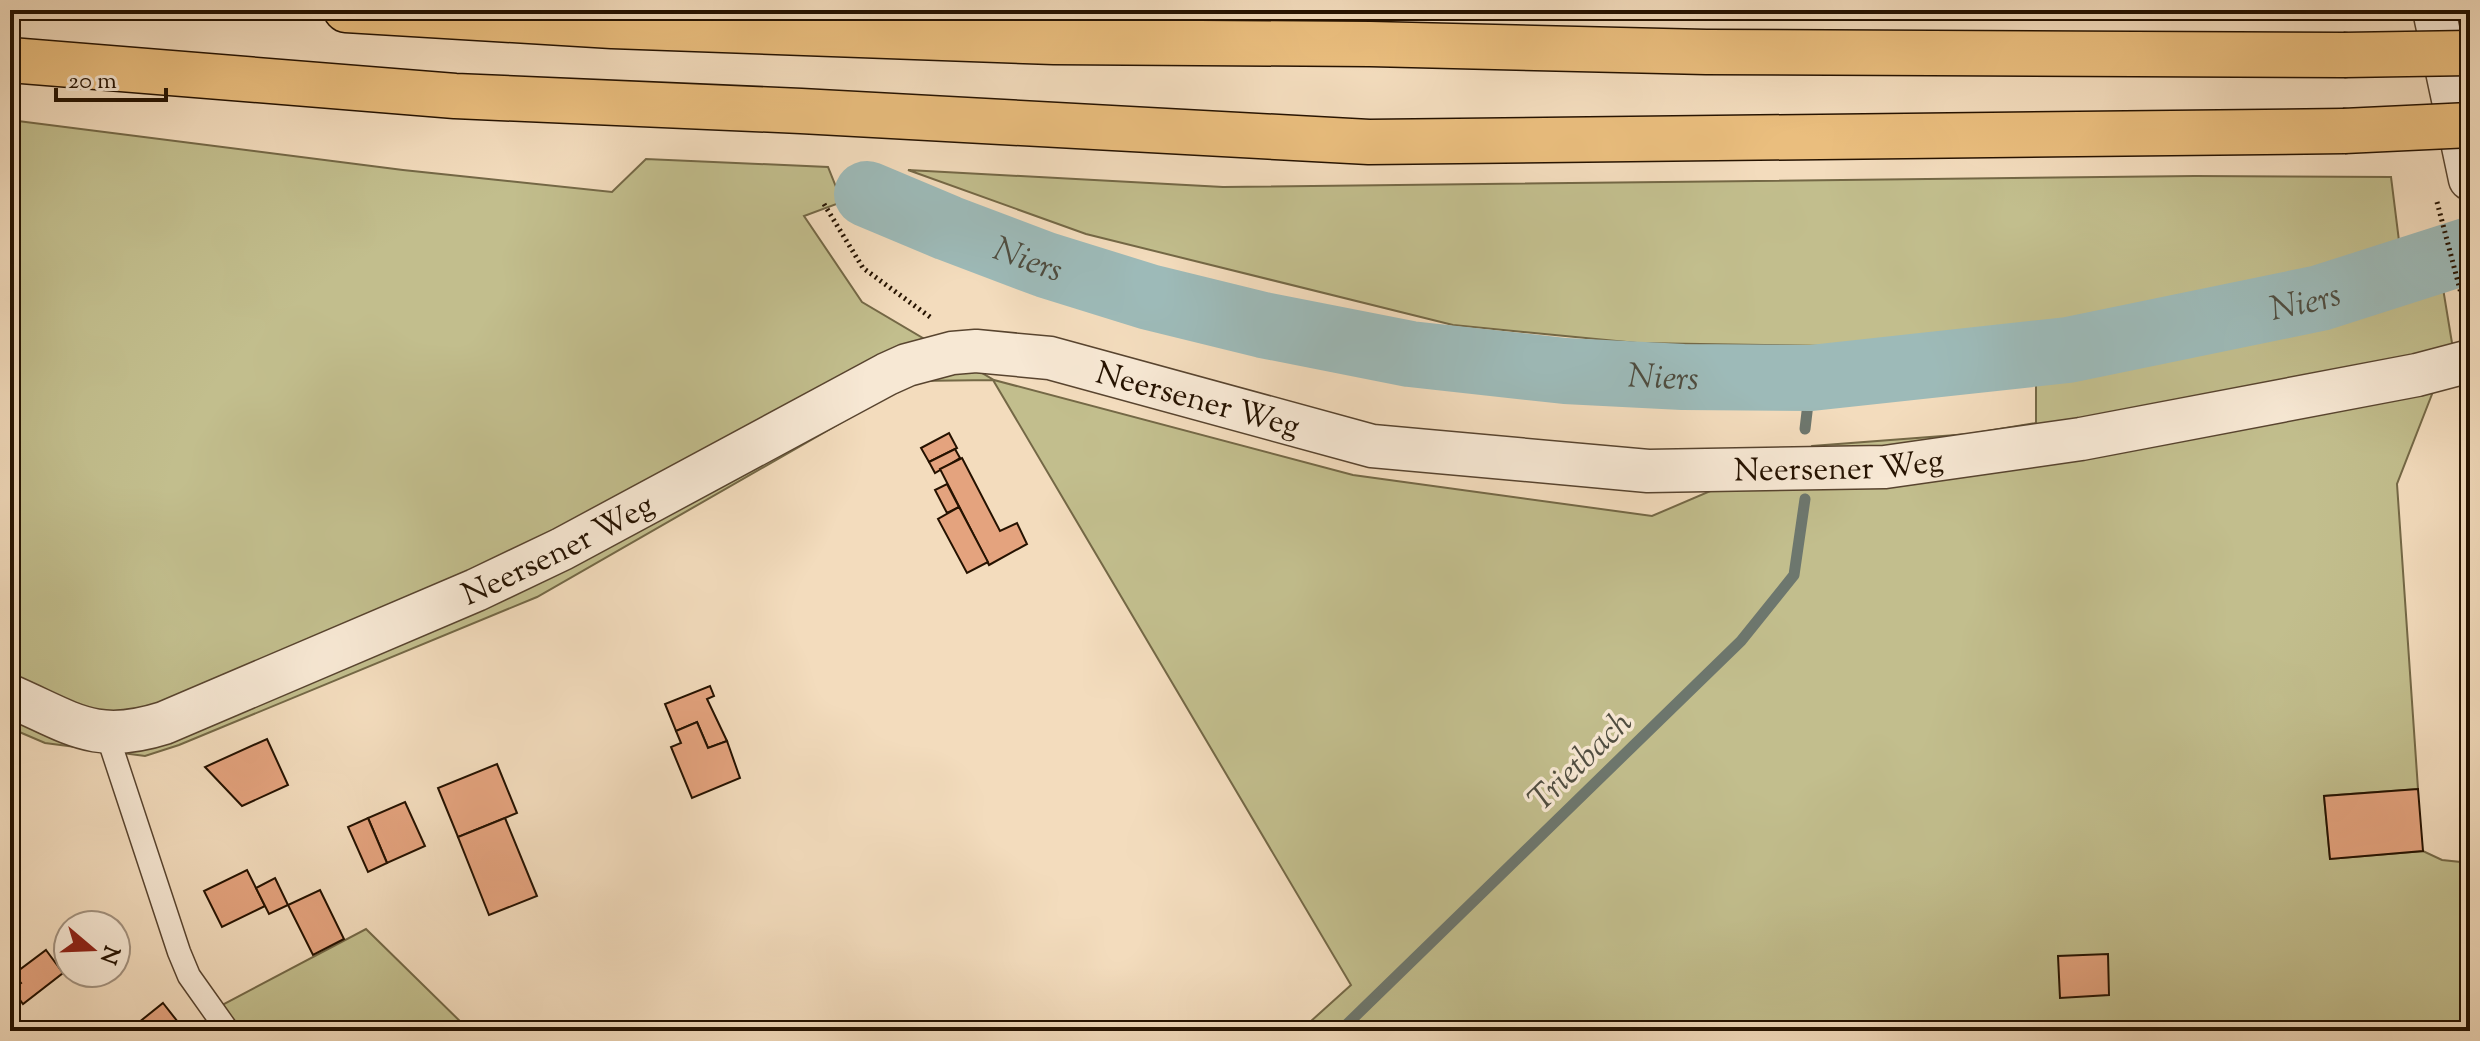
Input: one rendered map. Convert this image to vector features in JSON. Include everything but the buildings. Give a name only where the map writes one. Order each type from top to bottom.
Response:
[{"type":"highway","points":[[346,10],[612,26],[1054,42],[1370,44],[1706,52],[2470,53]]},
{"type":"highway","points":[[10,60],[455,96],[1369,142],[2344,131],[2470,125]]},
{"type":"street","points":[[2434,10],[2469,176]]},
{"type":"street","name":"Neersener Weg","points":[[10,696],[88,730],[107,734],[129,733],[164,723],[476,590],[645,506],[887,374],[929,359],[976,351],[1026,354],[1074,363],[1372,446],[1648,471],[1885,467],[2081,439],[2417,375],[2470,361]]},
{"type":"lane","points":[[107,734],[179,952],[189,976],[228,1031]]},
{"type":"path","points":[[824,204],[863,268],[976,351]]},
{"type":"path","points":[[2439,214],[2470,330]]},
{"type":"shaded area","points":[[10,120],[403,170],[612,192],[646,159],[828,167],[842,202],[804,216],[862,302],[994,380],[1353,475],[1652,516],[1743,477],[1790,479],[1812,446],[1969,434],[2036,423],[2036,373],[2278,317],[2440,270],[2452,343],[2397,484],[2418,789],[2324,796],[2330,859],[2423,851],[2442,860],[2470,863],[2470,1031],[1300,1031],[1351,985],[993,380],[914,381],[537,597],[179,745],[145,756],[45,743],[10,728]]},
{"type":"shaded area","points":[[908,170],[1223,187],[2195,176],[2391,177],[2401,257],[2292,290],[2064,327],[1826,346],[1637,343],[1453,325],[1086,234]]},
{"type":"shaded area","points":[[366,929],[470,1031],[241,1031],[222,1005]]},
{"type":"waterway","name":"Niers","points":[[867,194],[1046,265],[1149,297],[1263,325],[1410,354],[1565,371],[1683,377],[1811,378],[2068,350],[2320,298],[2470,250]]},
{"type":"waterway","name":"Trietbach","points":[[1805,429],[1811,378]]},
{"type":"waterway","name":"Trietbach","points":[[1340,1031],[1741,641],[1794,575],[1805,499]]}]
